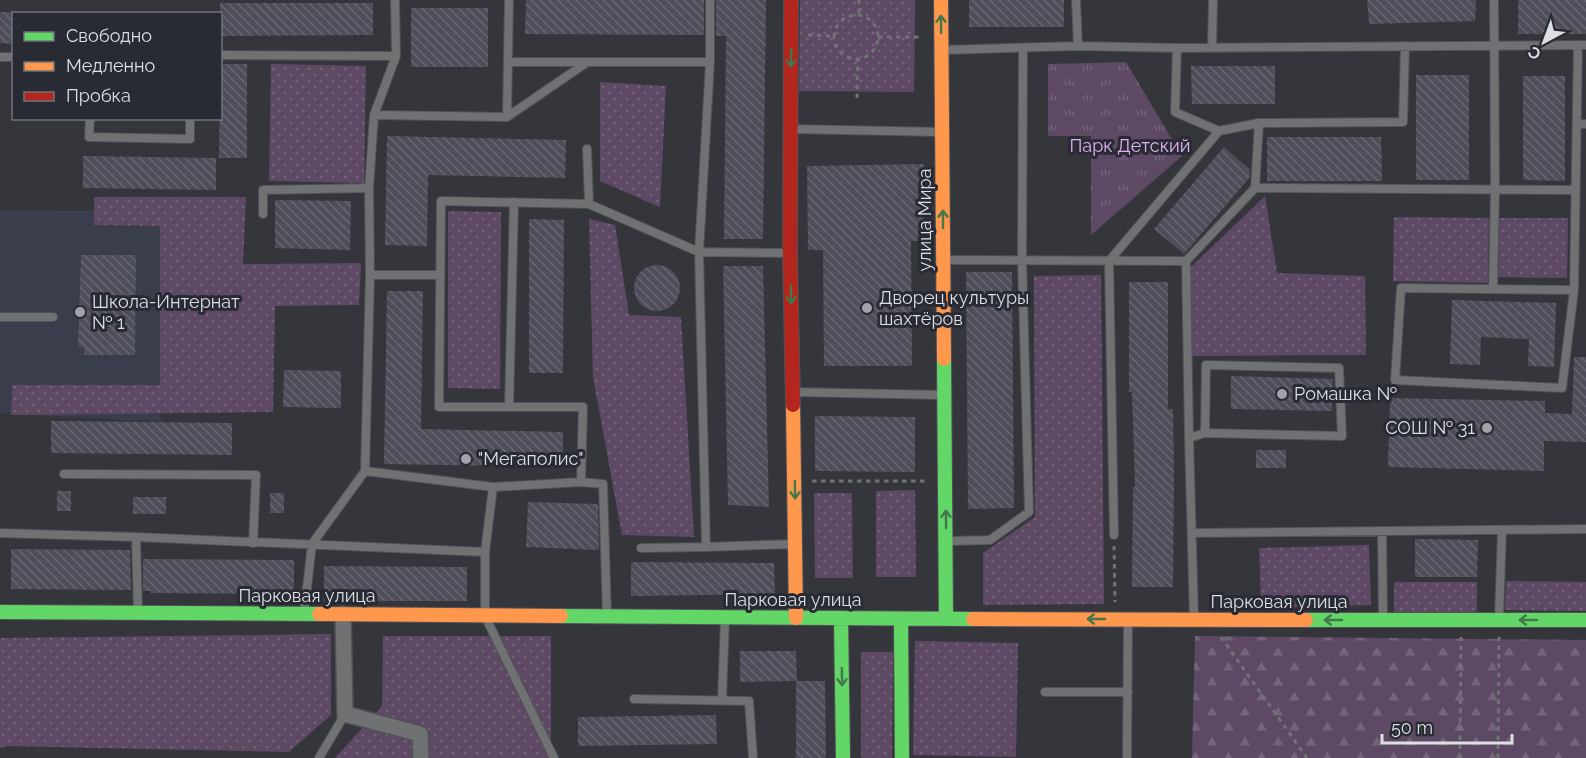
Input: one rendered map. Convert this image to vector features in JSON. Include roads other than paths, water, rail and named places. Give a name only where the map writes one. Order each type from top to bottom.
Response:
[{"type":"main road","points":[[791,0],[790,253],[796,618]]},
{"type":"main road","name":"улица Мира","points":[[941,0],[946,619]]},
{"type":"main road","name":"Парковая улица","points":[[0,612],[902,619],[1586,620]]},
{"type":"main road","points":[[841,618],[843,758]]},
{"type":"main road","points":[[902,619],[902,758]]},
{"type":"street","points":[[343,614],[345,714],[420,734],[421,758]]},
{"type":"lane","points":[[304,614],[312,544],[365,471],[370,275],[369,188],[374,115],[396,56],[395,0]]},
{"type":"lane","points":[[507,117],[509,0]]},
{"type":"lane","points":[[706,547],[699,252],[710,62],[710,0]]},
{"type":"lane","points":[[1076,0],[1078,46]]},
{"type":"lane","points":[[1212,47],[1213,0]]},
{"type":"lane","points":[[1493,289],[1494,0]]},
{"type":"lane","points":[[942,44],[1023,49],[1078,46],[1177,48],[1582,45],[1577,124],[1574,290],[1562,388],[1395,380],[1401,288],[1574,290]]},
{"type":"lane","points":[[1177,48],[1175,112],[1219,131],[1259,123],[1403,122],[1405,46]]},
{"type":"lane","points":[[946,541],[990,540],[1029,512],[1022,260],[1023,49]]},
{"type":"lane","points":[[222,55],[396,56]]},
{"type":"lane","points":[[508,63],[710,62]]},
{"type":"lane","points":[[374,115],[507,117],[586,63]]},
{"type":"lane","points":[[90,120],[89,137],[190,139],[190,120]]},
{"type":"lane","points":[[1201,620],[1192,533],[1186,261],[1255,188],[1259,123]]},
{"type":"lane","points":[[1577,124],[1586,124]]},
{"type":"lane","points":[[790,129],[943,132]]},
{"type":"lane","points":[[1114,535],[1109,261],[1219,131]]},
{"type":"lane","points":[[587,149],[589,204]]},
{"type":"lane","points":[[263,214],[263,190],[369,188]]},
{"type":"lane","points":[[1255,188],[1575,190]]},
{"type":"lane","points":[[581,482],[583,407],[440,407],[441,201],[589,204],[699,252],[790,253]]},
{"type":"lane","points":[[509,407],[514,202]]},
{"type":"lane","points":[[944,260],[1186,261]]},
{"type":"lane","points":[[370,275],[440,276]]},
{"type":"lane","points":[[0,317],[53,317]]},
{"type":"lane","points":[[1189,438],[1205,433],[1342,436],[1339,368],[1206,365],[1205,433]]},
{"type":"lane","points":[[794,392],[945,395]]},
{"type":"lane","points":[[365,471],[493,487],[581,482],[603,484],[607,617]]},
{"type":"lane","points":[[64,474],[256,475],[253,543]]},
{"type":"lane","points":[[493,487],[485,552],[485,616],[554,758]]},
{"type":"lane","points":[[1192,533],[1586,529]]},
{"type":"lane","points":[[1499,620],[1502,530]]},
{"type":"lane","points":[[1382,531],[1383,620]]},
{"type":"lane","points":[[0,533],[485,552]]},
{"type":"lane","points":[[136,537],[138,613]]},
{"type":"lane","points":[[641,548],[795,544]]},
{"type":"lane","points":[[722,699],[724,617]]},
{"type":"lane","points":[[1122,619],[1128,692],[1127,758]]},
{"type":"lane","points":[[1045,692],[1128,692]]},
{"type":"lane","points":[[634,699],[748,701],[753,758]]},
{"type":"lane","points":[[319,758],[345,714]]},
{"type":"place","name":"Дворец культуры шахтёров","points":[[867,308]]},
{"type":"place","name":"Школа-Интернат № 1","points":[[80,312]]},
{"type":"place","name":"Ромашка №","points":[[1282,394]]},
{"type":"place","name":"СОШ № 31","points":[[1487,428]]},
{"type":"place","name":"\"Мегаполис\"","points":[[466,459]]},
{"type":"park label","name":"Парк Детский","points":[[1130,146]]}]
